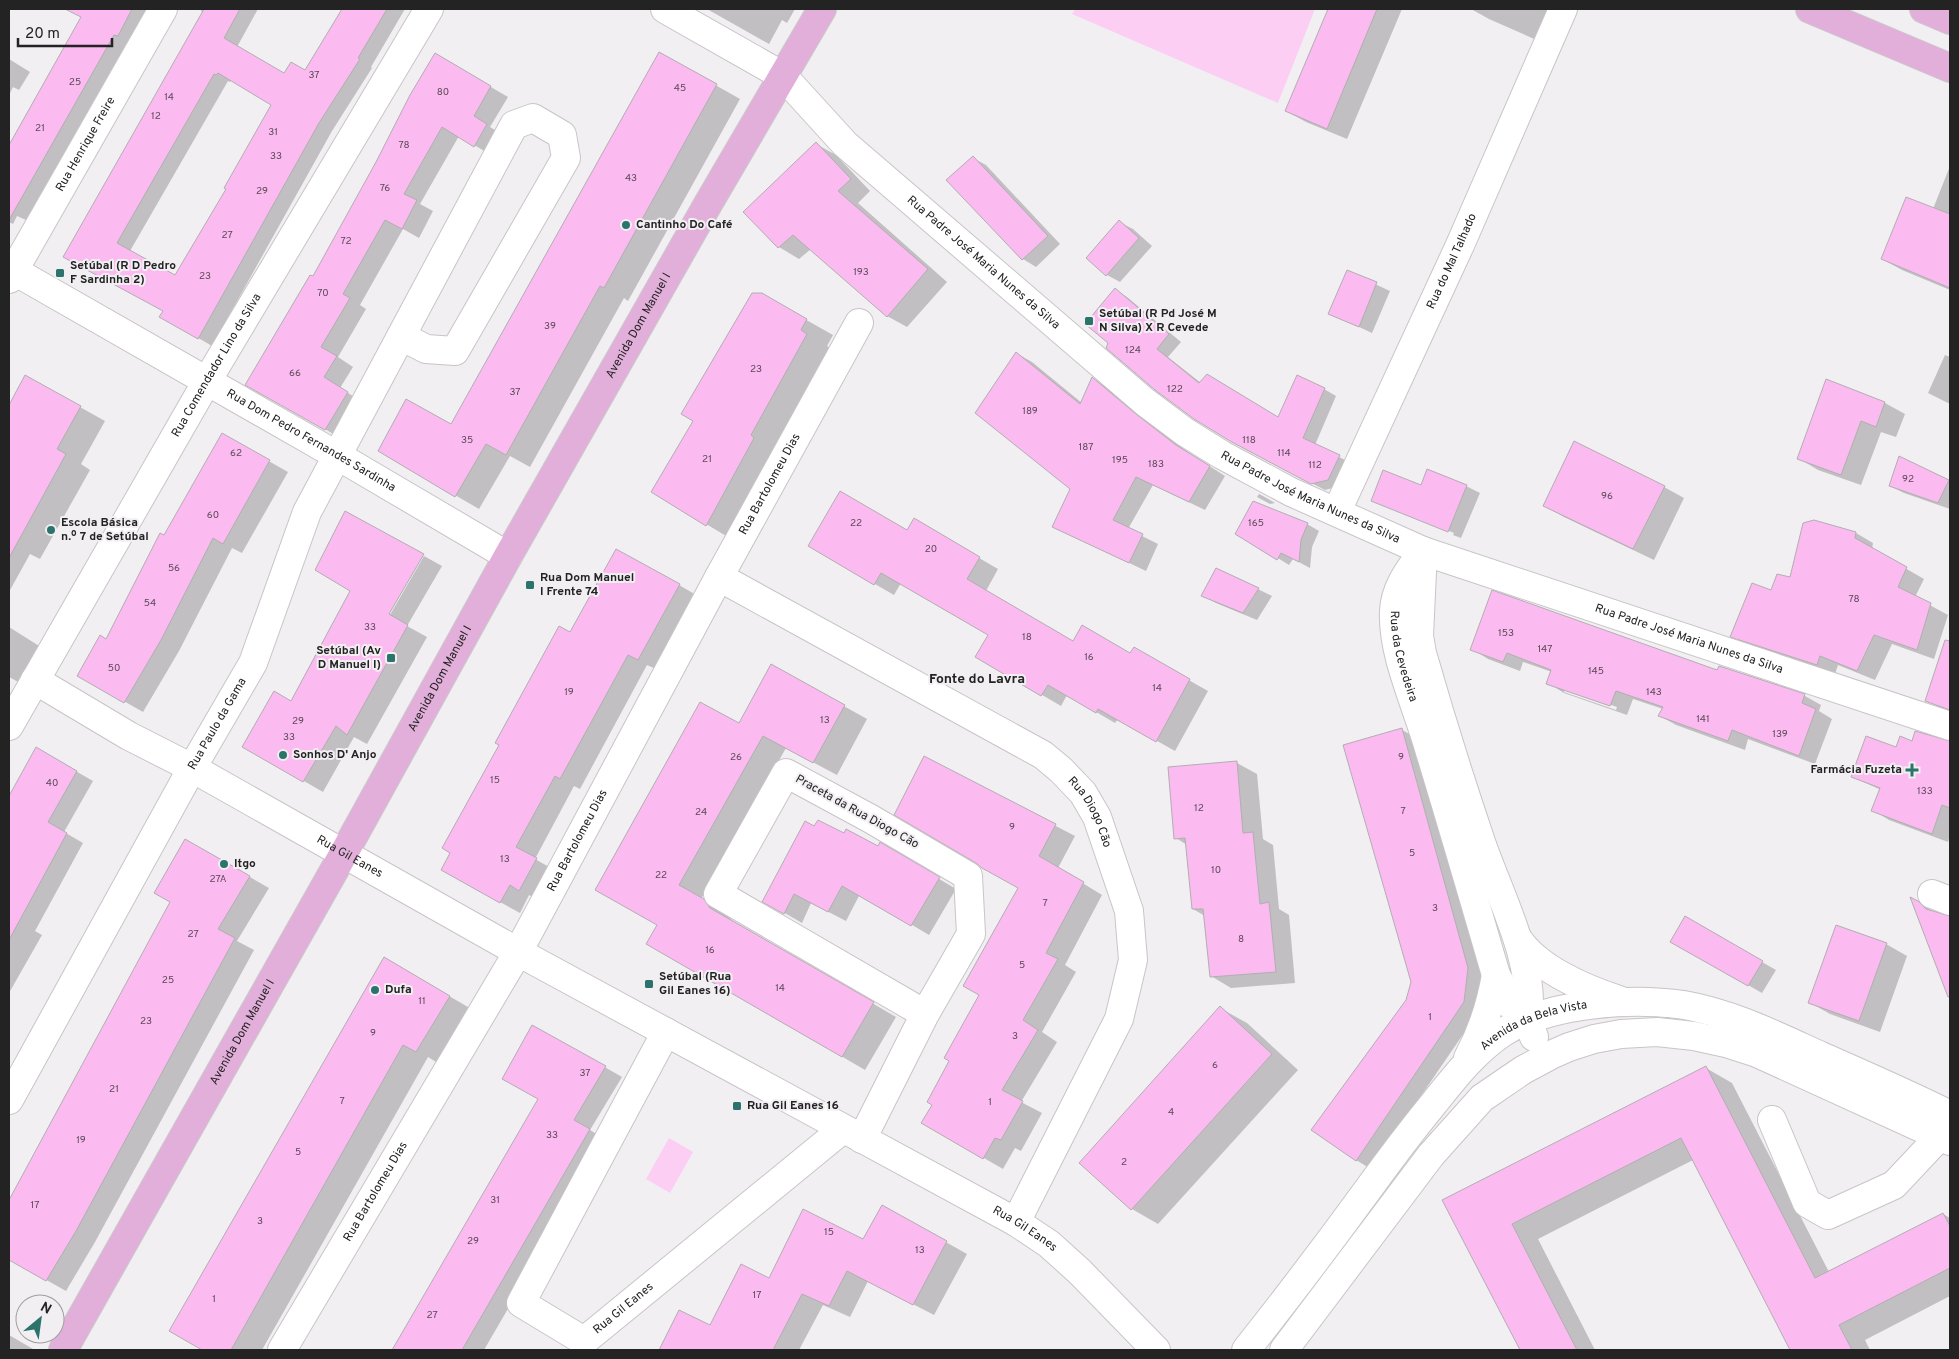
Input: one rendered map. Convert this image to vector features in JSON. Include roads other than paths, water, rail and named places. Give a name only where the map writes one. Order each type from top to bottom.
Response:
[{"type":"main road","name":"Avenida Dom Manuel I","points":[[63,1350],[344,853],[508,556],[822,9]]},
{"type":"main road","points":[[1810,9],[1950,68]]},
{"type":"main road","points":[[1924,9],[1950,20]]},
{"type":"street","name":"Rua Henrique Freire","points":[[10,272],[162,9]]},
{"type":"street","name":"Rua Comendador Lino da Silva","points":[[9,726],[207,381],[429,9]]},
{"type":"street","name":"Rua Padre José Maria Nunes da Silva","points":[[665,9],[783,76],[844,144],[1145,402],[1185,432],[1222,455],[1291,492],[1424,551],[1950,726]]},
{"type":"street","name":"Rua do Mal Talhado","points":[[1337,511],[1460,245],[1563,9]]},
{"type":"street","points":[[534,118],[562,135],[566,158],[455,351],[426,349],[401,336],[514,125],[534,118]]},
{"type":"street","name":"Rua Dom Pedro Fernandes Sardinha","points":[[10,272],[207,381],[508,556]]},
{"type":"street","name":"Rua Bartolomeu Dias","points":[[282,1350],[518,952],[719,577],[859,323]]},
{"type":"street","name":"Rua Paulo da Gama","points":[[9,1100],[192,768],[253,663],[307,512],[401,336]]},
{"type":"street","name":"Rua da Cevedeira","points":[[1424,551],[1419,636],[1422,653],[1479,834],[1526,969],[1530,1003],[1528,1021]]},
{"type":"street","name":"Rua da Cevedeira","points":[[1424,551],[1408,572],[1398,591],[1394,610],[1394,632],[1496,974],[1512,1006],[1528,1021]]},
{"type":"street","name":"Rua Diogo Cão","points":[[719,577],[1043,755],[1061,770],[1083,793],[1097,817],[1129,911],[1133,960],[1118,1019],[1016,1222]]},
{"type":"street","name":"Rua Gil Eanes","points":[[35,680],[129,736],[192,768],[518,952],[1016,1222],[1049,1244],[1080,1272],[1156,1350]]},
{"type":"street","name":"Praceta da Rua Diogo Cão","points":[[852,1134],[924,1014],[971,934],[968,876],[871,819],[786,773],[718,894],[924,1014]]},
{"type":"street","name":"Rua da Cevedeira","points":[[1514,933],[1523,946],[1561,974],[1587,988],[1627,1002]]},
{"type":"street","name":"Rua da Cevedeira","points":[[1464,1067],[1487,1014],[1496,974]]},
{"type":"street","name":"Avenida da Bela Vista","points":[[1246,1350],[1300,1282],[1402,1142],[1464,1067],[1503,1032],[1528,1021],[1579,1006],[1627,1002],[1684,1005],[1735,1019],[1812,1052],[1947,1131]]},
{"type":"street","points":[[1528,1021],[1543,1059]]},
{"type":"street","name":"Rua Gil Eanes","points":[[666,1032],[521,1303],[584,1341],[852,1134]]},
{"type":"street","points":[[1284,1350],[1437,1149],[1482,1098],[1515,1074],[1543,1059],[1594,1039],[1621,1034],[1657,1032],[1726,1042],[1947,1131],[1894,1185],[1828,1215],[1807,1203],[1772,1120]]},
{"type":"place","name":"Cantinho Do Café","points":[[626,225]]},
{"type":"place","name":"Setúbal (R D Pedro F Sardinha 2)","points":[[60,273]]},
{"type":"place","name":"Setúbal (R Pd José M N Silva) X R Cevede","points":[[1089,321]]},
{"type":"place","name":"Escola Básica n.º 7 de Setúbal","points":[[51,530]]},
{"type":"place","name":"Rua Dom Manuel I Frente 74","points":[[530,585]]},
{"type":"place","name":"Setúbal (Av D Manuel I)","points":[[391,658]]},
{"type":"place","name":"Sonhos D' Anjo","points":[[283,755]]},
{"type":"place","name":"Farmácia Fuzeta","points":[[1912,770]]},
{"type":"place","name":"Itgo","points":[[224,864]]},
{"type":"place","name":"Setúbal (Rua Gil Eanes 16)","points":[[649,984]]},
{"type":"place","name":"Dufa","points":[[375,990]]},
{"type":"place","name":"Rua Gil Eanes 16","points":[[737,1106]]},
{"type":"district","name":"Fonte do Lavra","points":[[977,679]]}]
